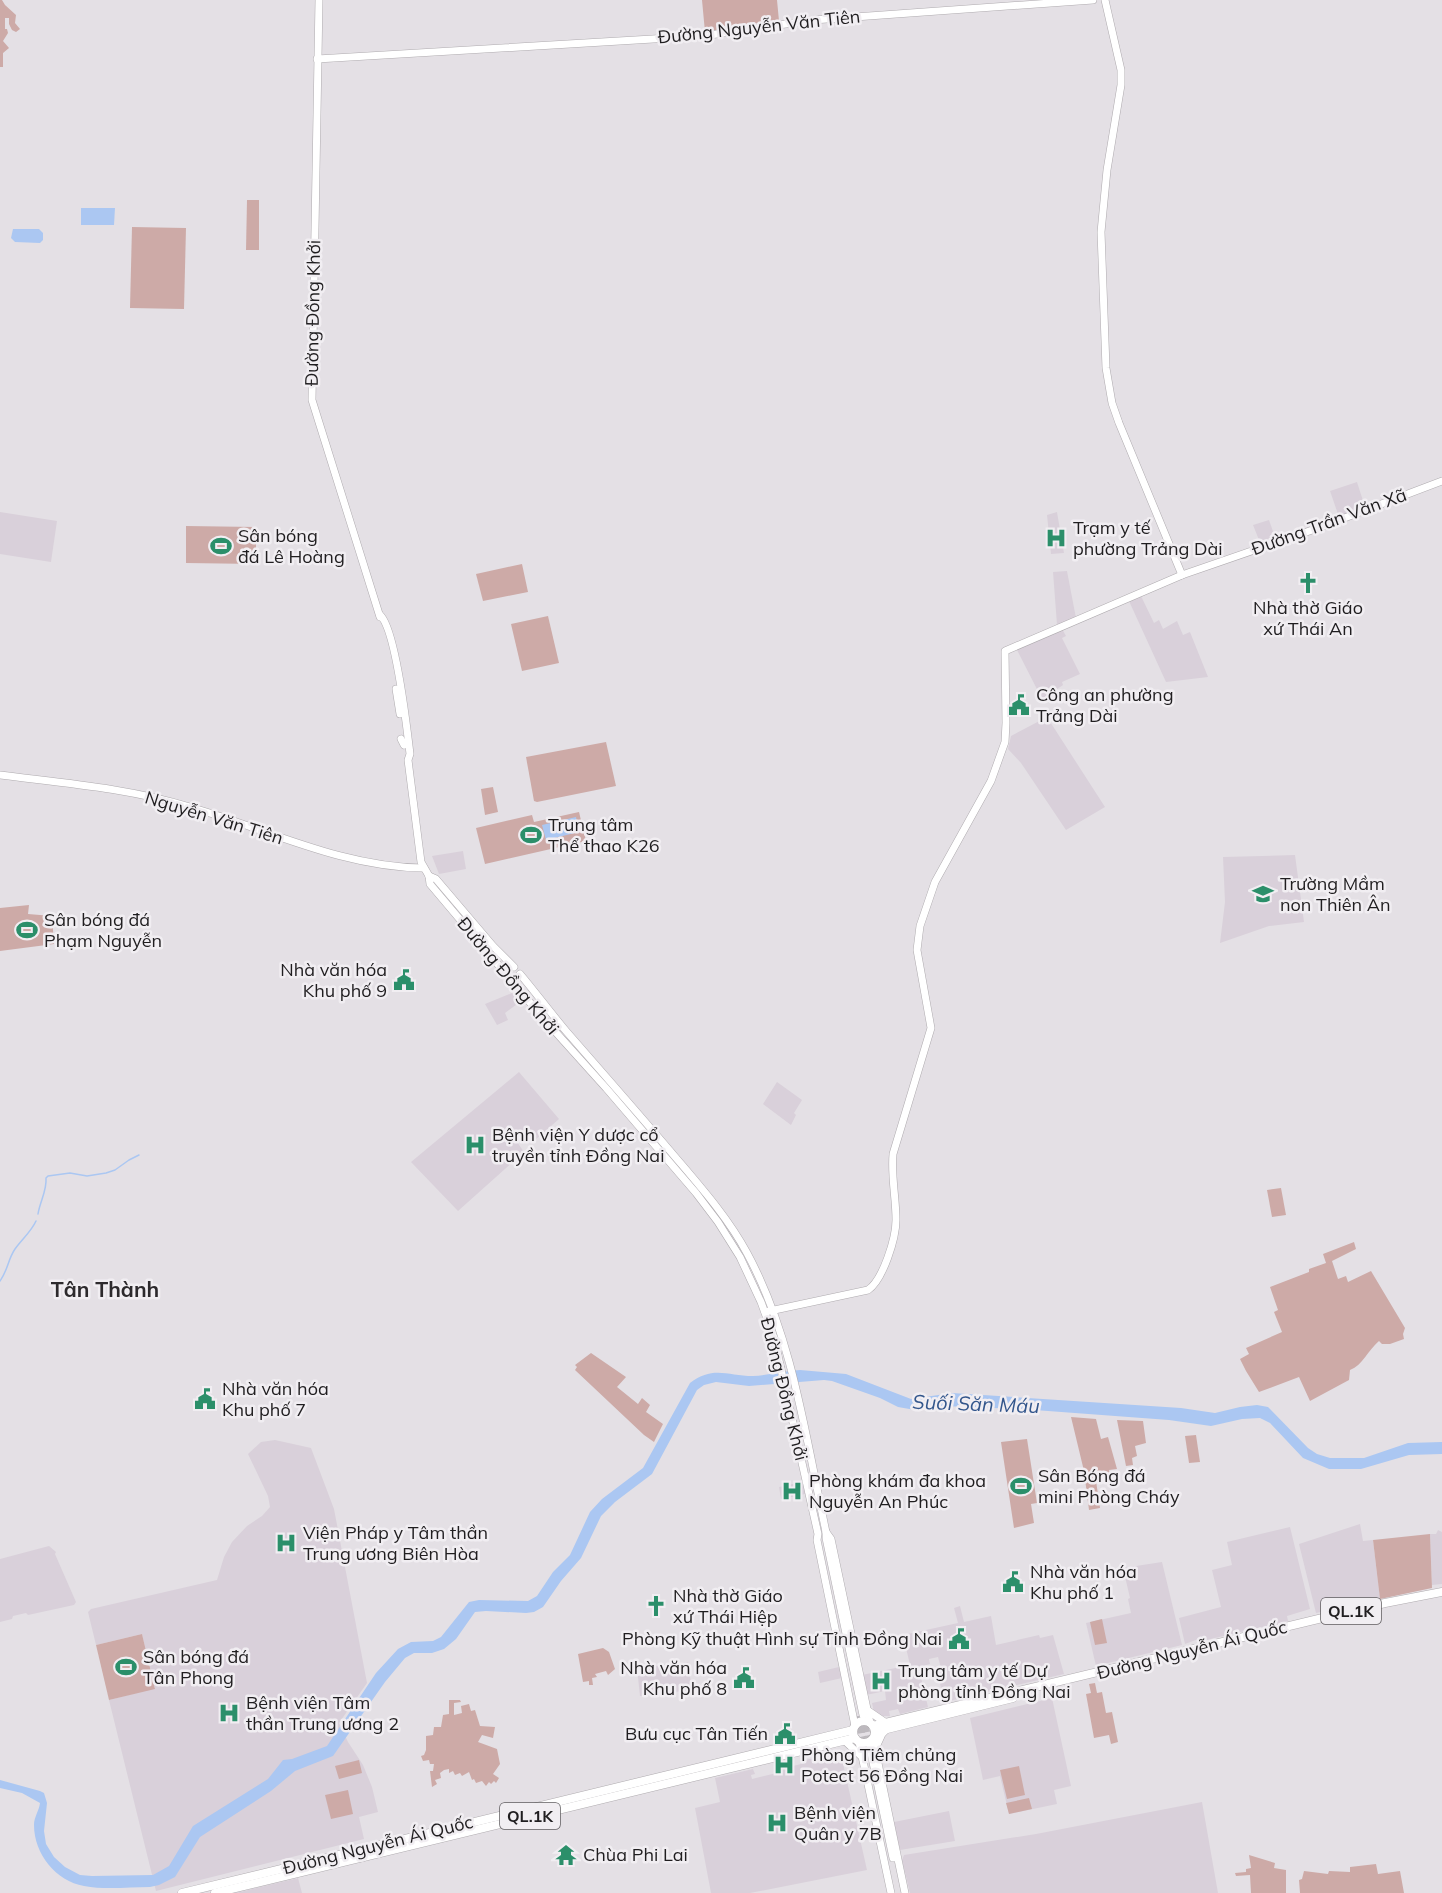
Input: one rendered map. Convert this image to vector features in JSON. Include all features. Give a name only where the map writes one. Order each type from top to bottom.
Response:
[{"type":"main road","name":"Đường Đồng Khởi","points":[[319,0],[312,400],[380,615],[399,711],[405,755],[408,760],[423,868],[543,1018],[609,1085]]},
{"type":"main road","name":"Đường Nguyễn Văn Tiên","points":[[317,59],[702,36],[813,20],[1093,0]]},
{"type":"main road","points":[[1105,0],[1121,70],[1121,85],[1101,215],[1106,368],[1112,403],[1119,423],[1182,575]]},
{"type":"main road","name":"Đường Trần Văn Xã","points":[[769,1311],[868,1290],[879,1277],[889,1253],[896,1224],[892,1174],[893,1154],[931,1028],[917,950],[920,926],[935,882],[991,781],[1005,742],[1005,651],[1182,575],[1323,526],[1442,481]]},
{"type":"main road","name":"Đường Đồng Khởi","points":[[380,615],[384,617],[391,640],[400,684],[410,754],[408,760]]},
{"type":"main road","name":"Nguyễn Văn Tiên","points":[[0,776],[94,787],[162,799],[354,860],[395,868],[423,868]]},
{"type":"main road","name":"Nguyễn Văn Tiên","points":[[390,866],[409,864]]},
{"type":"main road","name":"Đường Đồng Khởi","points":[[431,880],[493,946],[513,966],[515,965],[609,1085],[708,1196],[732,1227],[748,1254],[769,1311],[786,1370],[794,1384],[826,1532],[860,1714]]},
{"type":"main road","name":"Đường Đồng Khởi","points":[[493,946],[498,955],[541,1005],[549,1011]]},
{"type":"main road","name":"Đường Đồng Khởi","points":[[786,1370],[785,1385],[860,1714]]},
{"type":"main road","points":[[808,1491],[816,1485]]},
{"type":"main road","name":"Đường Nguyễn Ái Quốc","points":[[873,1730],[1257,1636],[1442,1594]]},
{"type":"main road","points":[[860,1714],[886,1726],[870,1749]]},
{"type":"main road","points":[[860,1714],[873,1730],[870,1749],[893,1893]]},
{"type":"main road","points":[[843,1733],[860,1714]]},
{"type":"main road","points":[[860,1714],[856,1734],[893,1893]]},
{"type":"main road","points":[[856,1734],[864,1721],[873,1730]]},
{"type":"main road","points":[[856,1734],[866,1743],[873,1730]]},
{"type":"main road","name":"Đường Nguyễn Ái Quốc","points":[[182,1893],[342,1858],[716,1767],[843,1733],[856,1734]]},
{"type":"main road","name":"Đường Nguyễn Ái Quốc","points":[[716,1767],[845,1741],[856,1734]]},
{"type":"main road","points":[[845,1741],[862,1757]]},
{"type":"main road","points":[[870,1749],[900,1893]]},
{"type":"main road","points":[[870,1749],[905,1893]]},
{"type":"main road","name":"Đường Nguyễn Ái Quốc","points":[[215,1893],[342,1858]]},
{"type":"shaded area","points":[[0,0],[16,15],[15,23],[20,29],[16,32],[12,30],[9,18],[5,18],[5,29],[8,33],[3,41],[9,48],[3,53],[3,67],[0,67]]},
{"type":"shaded area","points":[[702,0],[777,0],[779,21],[705,32]]},
{"type":"shaded area","points":[[247,200],[259,200],[259,250],[246,250]]},
{"type":"shaded area","points":[[132,227],[186,228],[184,309],[130,308]]},
{"type":"shaded area","points":[[1357,482],[1365,507],[1339,517],[1330,491]]},
{"type":"shaded area","points":[[0,512],[57,521],[51,562],[0,554]]},
{"type":"shaded area","name":"Trạm y tế phường Trảng Dài","points":[[1057,512],[1064,553],[1051,554],[1047,515]]},
{"type":"shaded area","points":[[1269,520],[1276,540],[1261,545],[1253,525]]},
{"type":"shaded area","name":"Sân bóng đá Lê Hoàng","points":[[186,526],[256,527],[256,564],[186,563]]},
{"type":"shaded area","points":[[522,564],[528,592],[483,601],[476,574]]},
{"type":"shaded area","points":[[1067,571],[1076,618],[1057,625],[1053,572]]},
{"type":"shaded area","points":[[1141,596],[1154,623],[1159,620],[1163,629],[1177,621],[1183,635],[1190,632],[1208,677],[1166,682],[1129,601]]},
{"type":"shaded area","points":[[548,616],[559,663],[522,671],[511,624]]},
{"type":"shaded area","points":[[1062,629],[1066,636],[1062,638],[1080,674],[1062,682],[1063,685],[1042,699],[1016,648]]},
{"type":"shaded area","points":[[1047,717],[1105,807],[1066,830],[1021,763],[1008,749],[1011,736]]},
{"type":"shaded area","points":[[606,742],[616,786],[534,801],[526,757]]},
{"type":"shaded area","points":[[493,787],[498,812],[485,815],[481,789]]},
{"type":"shaded area","name":"Trung tâm Thể thao K26","points":[[579,812],[586,841],[485,864],[476,828],[532,815],[534,822]]},
{"type":"shaded area","points":[[463,851],[466,869],[439,874],[432,856]]},
{"type":"shaded area","name":"Trường Mầm non Thiên Ân","points":[[1295,855],[1304,922],[1269,926],[1220,943],[1225,902],[1223,857]]},
{"type":"shaded area","name":"Sân bóng đá Phạm Nguyễn","points":[[29,905],[28,914],[52,916],[54,944],[0,951],[0,908]]},
{"type":"shaded area","points":[[517,991],[524,999],[505,1013],[508,1020],[497,1025],[485,1004]]},
{"type":"shaded area","name":"Bệnh viện Y dược cổ truyền tỉnh Đồng Nai","points":[[519,1072],[559,1119],[535,1140],[526,1130],[515,1139],[524,1152],[458,1211],[411,1162]]},
{"type":"shaded area","points":[[777,1082],[802,1100],[794,1113],[796,1115],[791,1125],[763,1104]]},
{"type":"shaded area","points":[[1281,1188],[1286,1215],[1272,1217],[1267,1190]]},
{"type":"shaded area","points":[[1354,1242],[1356,1249],[1332,1261],[1338,1279],[1346,1276],[1348,1282],[1371,1271],[1405,1328],[1404,1339],[1390,1344],[1382,1344],[1379,1341],[1355,1368],[1350,1370],[1349,1380],[1310,1401],[1299,1377],[1259,1392],[1240,1359],[1249,1354],[1246,1348],[1282,1332],[1274,1312],[1278,1310],[1270,1287],[1326,1263],[1323,1254]]},
{"type":"shaded area","points":[[591,1353],[626,1377],[617,1387],[638,1404],[642,1398],[650,1405],[646,1412],[663,1424],[654,1442],[575,1370],[577,1367],[575,1365]]},
{"type":"shaded area","points":[[1071,1417],[1096,1419],[1101,1439],[1108,1437],[1117,1469],[1109,1470],[1111,1478],[1096,1481],[1100,1508],[1089,1510],[1084,1471]]},
{"type":"shaded area","points":[[1117,1420],[1143,1421],[1146,1443],[1135,1446],[1137,1456],[1132,1458],[1133,1465],[1126,1466]]},
{"type":"shaded area","points":[[1196,1435],[1200,1462],[1189,1463],[1185,1436]]},
{"type":"shaded area","name":"Sân Bóng đá mini Phòng Cháy","points":[[1027,1439],[1037,1503],[1031,1504],[1034,1523],[1014,1528],[1001,1442]]},
{"type":"shaded area","name":"Bệnh viện Tâm thần Trung ương 2","points":[[275,1440],[311,1448],[334,1509],[367,1683],[339,1723],[363,1765],[372,1787],[378,1812],[359,1817],[364,1839],[156,1891],[109,1700],[155,1688],[142,1634],[96,1645],[88,1612],[91,1609],[217,1580],[224,1557],[232,1542],[270,1507],[268,1496],[248,1454],[261,1442]]},
{"type":"shaded area","name":"Phòng khám đa khoa Nguyễn An Phúc","points":[[802,1482],[805,1494],[781,1499],[779,1487]]},
{"type":"shaded area","points":[[1360,1524],[1363,1541],[1373,1540],[1380,1599],[1316,1613],[1299,1544]]},
{"type":"shaded area","points":[[1290,1527],[1310,1609],[1287,1616],[1288,1621],[1202,1641],[1201,1638],[1185,1644],[1179,1618],[1221,1607],[1212,1570],[1232,1565],[1227,1542]]},
{"type":"shaded area","points":[[1438,1530],[1442,1532],[1442,1584],[1432,1585],[1430,1534],[1436,1534]]},
{"type":"shaded area","points":[[1430,1534],[1432,1588],[1380,1599],[1373,1540]]},
{"type":"shaded area","points":[[49,1546],[56,1552],[76,1602],[74,1605],[13,1616],[12,1619],[0,1622],[0,1559]]},
{"type":"shaded area","points":[[1162,1562],[1182,1645],[1096,1666],[1086,1623],[1131,1613],[1123,1568]]},
{"type":"shaded area","points":[[960,1606],[964,1622],[991,1616],[996,1645],[1039,1635],[1040,1638],[1053,1635],[1064,1674],[945,1702],[937,1673],[942,1672],[938,1657],[929,1659],[930,1664],[923,1666],[924,1671],[920,1673],[928,1707],[900,1714],[898,1709],[889,1711],[890,1716],[880,1716],[874,1712],[872,1703],[886,1700],[885,1691],[866,1695],[862,1675],[910,1665],[903,1635],[958,1623],[954,1608]]},
{"type":"shaded area","points":[[1102,1619],[1107,1643],[1095,1645],[1090,1622]]},
{"type":"shaded area","name":"Sân bóng đá Tân Phong","points":[[142,1634],[155,1689],[109,1700],[96,1645]]},
{"type":"shaded area","points":[[603,1648],[609,1652],[615,1669],[608,1675],[606,1671],[595,1674],[597,1677],[592,1678],[593,1685],[589,1685],[589,1681],[583,1682],[578,1654]]},
{"type":"shaded area","points":[[688,1662],[692,1690],[640,1696],[637,1668]]},
{"type":"shaded area","points":[[839,1667],[842,1678],[820,1683],[818,1672]]},
{"type":"shaded area","points":[[1095,1683],[1097,1693],[1102,1692],[1106,1713],[1112,1712],[1118,1742],[1111,1744],[1109,1735],[1094,1738],[1086,1694],[1091,1693],[1089,1684]]},
{"type":"shaded area","points":[[1052,1698],[1071,1786],[1054,1790],[1057,1804],[1009,1814],[1000,1776],[983,1780],[970,1718]]},
{"type":"shaded area","points":[[449,1700],[460,1700],[461,1702],[454,1703],[454,1715],[462,1713],[461,1706],[469,1704],[471,1711],[475,1710],[480,1726],[495,1727],[493,1738],[482,1735],[478,1742],[497,1749],[500,1764],[493,1774],[499,1778],[496,1783],[489,1782],[486,1786],[482,1781],[476,1783],[474,1779],[472,1780],[469,1772],[462,1776],[460,1773],[455,1775],[453,1771],[449,1773],[449,1769],[440,1773],[441,1778],[435,1780],[437,1784],[432,1787],[430,1771],[433,1771],[434,1764],[430,1764],[429,1760],[423,1761],[421,1756],[426,1750],[426,1736],[433,1735],[434,1727],[441,1727],[443,1715],[449,1714]]},
{"type":"shaded area","name":"Bệnh viện Quân y 7B","points":[[834,1751],[836,1760],[842,1759],[867,1870],[750,1893],[711,1893],[695,1808],[720,1802],[715,1778],[753,1769],[755,1774],[751,1775],[752,1779],[781,1772],[781,1769],[805,1763],[805,1760],[819,1757],[820,1761],[829,1759],[829,1752]]},
{"type":"shaded area","points":[[359,1760],[362,1773],[339,1779],[335,1766]]},
{"type":"shaded area","points":[[1019,1766],[1025,1795],[1007,1799],[1000,1770]]},
{"type":"shaded area","points":[[348,1790],[353,1814],[331,1819],[325,1795]]},
{"type":"shaded area","points":[[1029,1798],[1032,1809],[1009,1814],[1006,1803]]},
{"type":"shaded area","points":[[1202,1802],[1218,1893],[910,1893],[902,1860],[904,1855],[1036,1834]]},
{"type":"shaded area","points":[[949,1811],[955,1841],[900,1850],[894,1822]]},
{"type":"shaded area","points":[[1249,1855],[1275,1863],[1274,1868],[1286,1870],[1286,1893],[1251,1893],[1250,1875],[1236,1876],[1235,1873],[1246,1872],[1246,1869],[1251,1868]]},
{"type":"shaded area","points":[[1376,1864],[1378,1874],[1400,1871],[1404,1893],[1300,1893],[1299,1880],[1302,1879],[1304,1871],[1328,1874],[1329,1871],[1350,1872],[1350,1867]]},
{"type":"shaded area","points":[[298,1878],[302,1893],[235,1893],[244,1891]]},
{"type":"water","points":[[81,208],[115,208],[114,225],[81,225]]},
{"type":"water","points":[[13,229],[39,229],[43,233],[43,240],[40,243],[15,242],[11,238]]},
{"type":"water","points":[[576,817],[579,832],[546,840],[542,825]]},
{"type":"water","name":"Suối Săn Máu","points":[[800,1370],[846,1374],[911,1399],[952,1393],[1181,1408],[1215,1413],[1257,1405],[1268,1407],[1308,1448],[1330,1458],[1364,1458],[1408,1443],[1442,1442],[1442,1454],[1409,1455],[1361,1469],[1329,1469],[1303,1458],[1270,1423],[1260,1418],[1242,1419],[1211,1426],[1169,1420],[1021,1409],[943,1406],[915,1410],[898,1407],[832,1381],[749,1386],[716,1382],[704,1385],[697,1390],[652,1474],[615,1502],[601,1516],[581,1558],[543,1607],[526,1613],[475,1612],[456,1639],[444,1649],[432,1653],[414,1653],[405,1658],[385,1682],[333,1756],[295,1771],[271,1791],[200,1837],[175,1877],[150,1887],[117,1888],[84,1886],[64,1878],[48,1864],[38,1846],[34,1825],[40,1803],[22,1793],[0,1788],[0,1780],[44,1793],[47,1803],[44,1831],[46,1844],[54,1857],[65,1867],[80,1875],[153,1875],[169,1866],[193,1826],[268,1779],[283,1760],[327,1746],[376,1673],[398,1649],[411,1642],[433,1641],[441,1637],[469,1602],[479,1600],[528,1601],[537,1596],[553,1572],[570,1555],[590,1512],[602,1499],[643,1468],[690,1383],[706,1374],[713,1373],[753,1376]]},
{"type":"waterway","points":[[38,1214],[48,1176],[70,1173],[87,1176],[106,1173],[139,1155]]},
{"type":"waterway","points":[[0,1281],[13,1253],[36,1221]]},
{"type":"tunnel","points":[[863,1715],[869,1743]]},
{"type":"tunnel","points":[[858,1716],[865,1749]]},
{"type":"place","name":"Trạm y tế phường Trảng Dài","points":[[1056,538]]},
{"type":"place","name":"Sân bóng đá Lê Hoàng","points":[[221,546]]},
{"type":"place","name":"Nhà thờ Giáo xứ Thái An","points":[[1308,583]]},
{"type":"place","name":"Công an phường Trảng Dài","points":[[1019,705]]},
{"type":"place","name":"Trung tâm Thể thao K26","points":[[531,835]]},
{"type":"place","name":"Trường Mầm non Thiên Ân","points":[[1263,894]]},
{"type":"place","name":"Sân bóng đá Phạm Nguyễn","points":[[27,930]]},
{"type":"place","name":"Nhà văn hóa Khu phố 9","points":[[404,980]]},
{"type":"place","name":"Bệnh viện Y dược cổ truyền tỉnh Đồng Nai","points":[[475,1145]]},
{"type":"place","name":"Nhà văn hóa Khu phố 7","points":[[205,1399]]},
{"type":"place","name":"Sân Bóng đá mini Phòng Cháy","points":[[1021,1486]]},
{"type":"place","name":"Phòng khám đa khoa Nguyễn An Phúc","points":[[792,1491]]},
{"type":"place","name":"Viện Pháp y Tâm thần Trung ương Biên Hòa","points":[[286,1543]]},
{"type":"place","name":"Nhà văn hóa Khu phố 1","points":[[1013,1582]]},
{"type":"place","name":"Nhà thờ Giáo xứ Thái Hiệp","points":[[656,1606]]},
{"type":"place","name":"Phòng Kỹ thuật Hình sự Tỉnh Đồng Nai","points":[[959,1639]]},
{"type":"place","name":"Sân bóng đá Tân Phong","points":[[126,1667]]},
{"type":"place","name":"Nhà văn hóa Khu phố 8","points":[[744,1678]]},
{"type":"place","name":"Trung tâm y tế Dự phòng tỉnh Đồng Nai","points":[[881,1681]]},
{"type":"place","name":"Bệnh viện Tâm thần Trung ương 2","points":[[229,1713]]},
{"type":"place","name":"Bưu cục Tân Tiến","points":[[785,1734]]},
{"type":"place","name":"Phòng Tiêm chủng Potect 56 Đồng Nai","points":[[784,1765]]},
{"type":"place","name":"Bệnh viện Quân y 7B","points":[[777,1823]]},
{"type":"place","name":"Chùa Phi Lai","points":[[566,1855]]},
{"type":"district","name":"Tân Thành","points":[[105,1290]]}]
